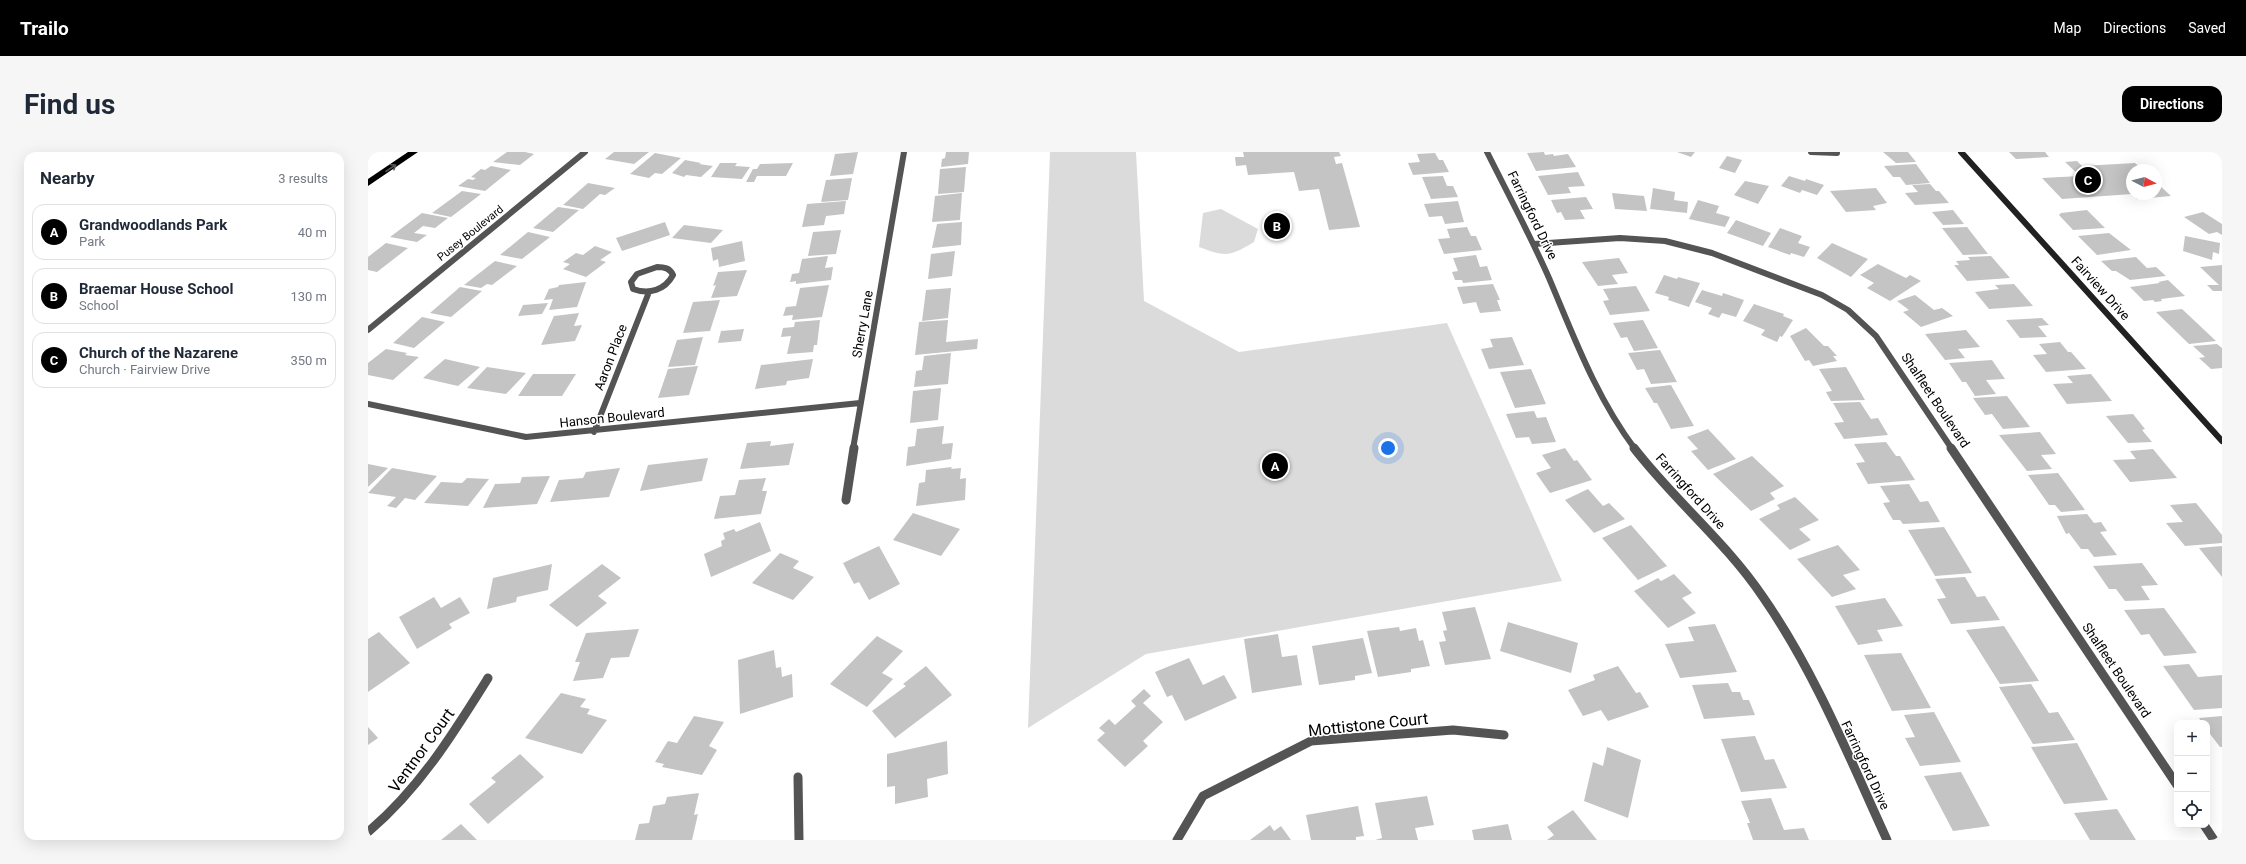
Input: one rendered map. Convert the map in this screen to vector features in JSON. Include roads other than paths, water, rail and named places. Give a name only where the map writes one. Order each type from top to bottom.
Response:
[{"type":"highway","points":[[368,183],[414,152]]},
{"type":"main road","name":"Fairview Drive","points":[[1961,152],[2222,441]]},
{"type":"street","name":"Pusey Boulevard","points":[[368,330],[585,152]]},
{"type":"street","name":"Sherry Lane","points":[[846,500],[860,403],[904,152]]},
{"type":"street","name":"Farringford Drive","points":[[1487,152],[1534,244],[1591,377],[1623,434],[1669,489],[1723,545],[1763,596],[1794,645],[1822,699],[1887,840]]},
{"type":"street","points":[[1811,152],[1837,153]]},
{"type":"street","name":"Shalfleet Boulevard","points":[[1534,244],[1619,238],[1649,239],[1680,244],[1710,253],[1803,287],[1836,302],[1858,317],[1876,336],[2174,781]]},
{"type":"street","points":[[657,267],[669,268],[673,275],[668,283],[648,292],[637,291],[631,286],[631,282],[638,274],[657,267]]},
{"type":"street","name":"Aaron Place","points":[[594,432],[648,292]]},
{"type":"street","name":"Hanson Boulevard","points":[[368,404],[526,438],[860,403]]},
{"type":"street","name":"Ventnor Court","points":[[368,832],[402,803],[422,780],[488,678]]},
{"type":"street","name":"Mottistone Court","points":[[1177,840],[1203,796],[1311,741],[1453,730],[1504,735]]},
{"type":"street","points":[[798,777],[799,840]]},
{"type":"street","points":[[2206,828],[2214,840]]},
{"type":"place","name":"Church of the Nazarene","points":[[2088,180]]},
{"type":"place","name":"Braemar House School","points":[[1277,226]]},
{"type":"place","name":"Grandwoodlands Park","points":[[1275,466]]}]
